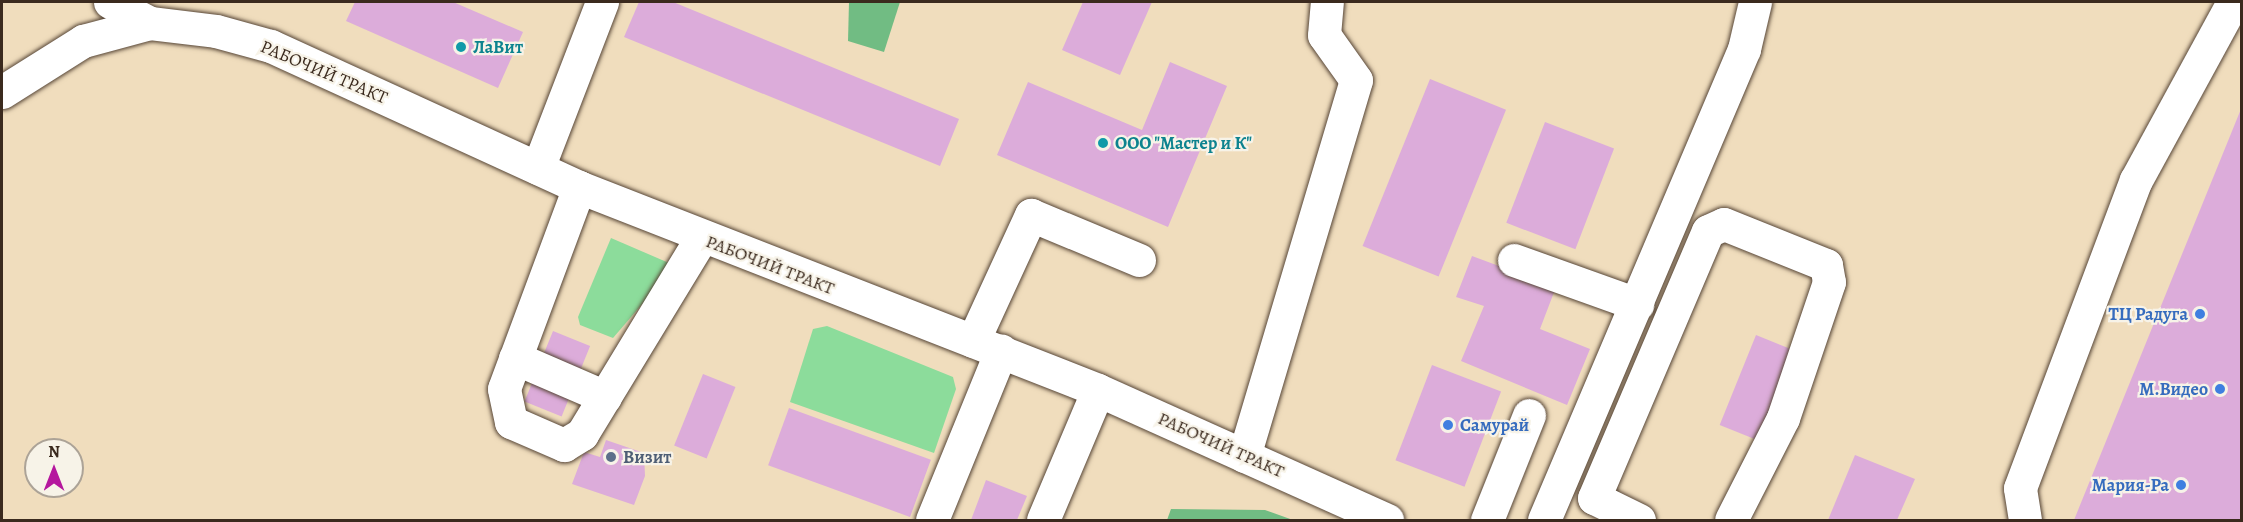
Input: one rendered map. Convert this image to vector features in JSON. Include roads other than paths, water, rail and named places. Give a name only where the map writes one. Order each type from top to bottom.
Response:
[{"type":"street","points":[[110,2],[150,23]]},
{"type":"street","points":[[538,168],[602,2]]},
{"type":"street","points":[[1244,456],[1356,80],[1324,35],[1327,2]]},
{"type":"street","points":[[1544,520],[1744,49],[1755,2]]},
{"type":"street","points":[[2025,520],[2020,488],[2136,180],[2233,2]]},
{"type":"street","points":[[2,92],[83,41],[150,23]]},
{"type":"street","name":"РАБОЧИЙ ТРАКТ","points":[[150,23],[216,31],[271,46],[579,187],[701,238],[1098,390],[1387,520]]},
{"type":"street","points":[[579,187],[504,389],[511,422],[564,444],[582,434],[701,238]]},
{"type":"street","points":[[932,520],[1031,215],[1139,260]]},
{"type":"street","points":[[1639,520],[1590,509],[1708,231],[1724,224],[1826,265],[1829,282],[1783,418],[1731,520]]},
{"type":"street","points":[[1514,261],[1637,304]]},
{"type":"street","points":[[515,358],[605,397]]},
{"type":"street","points":[[1043,520],[1098,390]]},
{"type":"street","points":[[1487,520],[1529,415]]},
{"type":"place","name":"ЛаВит","points":[[461,47]]},
{"type":"place","name":"ООО \"Мастер и К\"","points":[[1103,143]]},
{"type":"place","name":"ТЦ Радуга","points":[[2200,314]]},
{"type":"place","name":"М.Видео","points":[[2220,389]]},
{"type":"place","name":"Самурай","points":[[1448,425]]},
{"type":"place","name":"Визит","points":[[611,457]]},
{"type":"place","name":"Мария-Ра","points":[[2181,485]]}]
